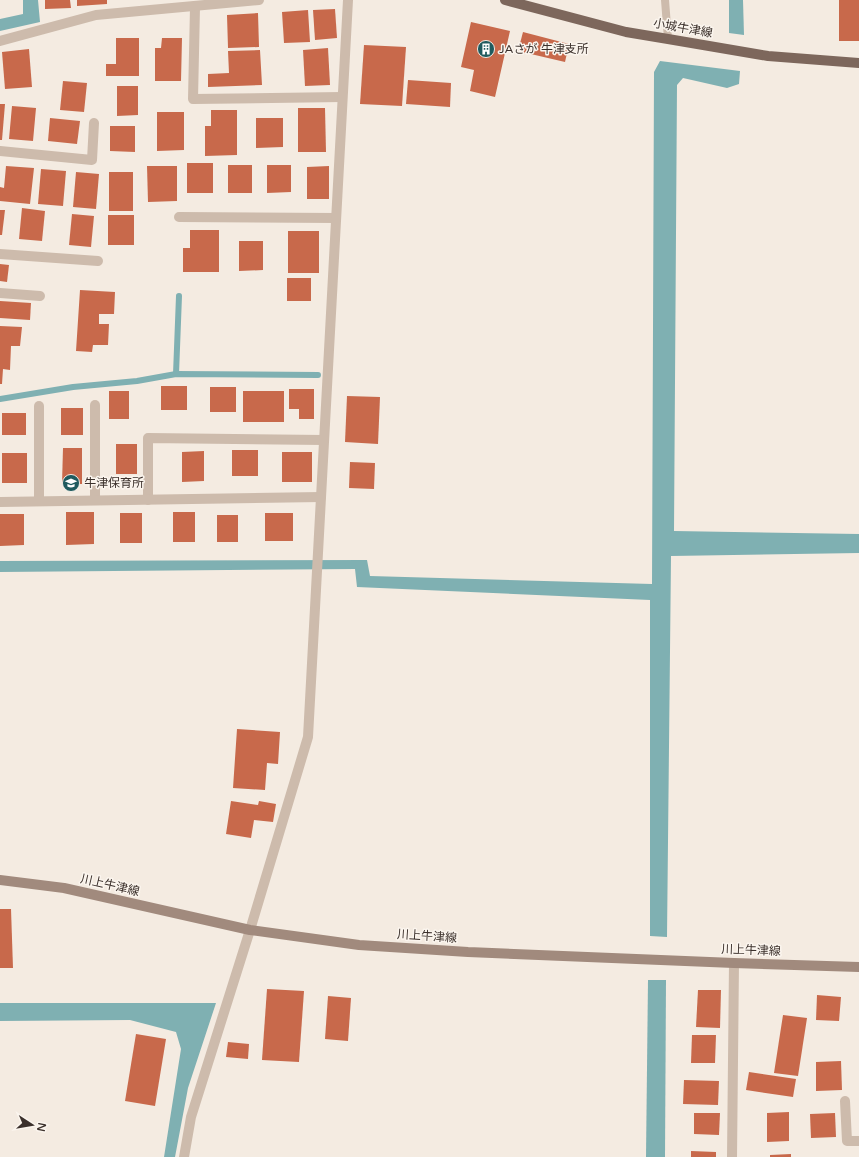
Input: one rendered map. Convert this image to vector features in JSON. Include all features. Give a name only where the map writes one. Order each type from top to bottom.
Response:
[{"type":"main road","name":"小城牛津線","points":[[506,0],[626,32],[768,56],[859,62]]},
{"type":"main road","name":"川上牛津線","points":[[0,880],[64,888],[250,930],[359,945],[468,952],[859,967]]},
{"type":"street","points":[[0,41],[96,16],[259,0]]},
{"type":"street","points":[[184,1157],[191,1117],[250,930],[308,737],[348,0]]},
{"type":"street","points":[[195,7],[193,99],[342,97]]},
{"type":"street","points":[[0,151],[92,160],[94,123]]},
{"type":"street","points":[[179,217],[336,218]]},
{"type":"street","points":[[0,254],[98,261]]},
{"type":"street","points":[[0,293],[40,296]]},
{"type":"street","points":[[95,405],[95,500]]},
{"type":"street","points":[[39,501],[40,406]]},
{"type":"street","points":[[148,500],[148,438],[324,440]]},
{"type":"street","points":[[0,502],[321,498]]},
{"type":"street","points":[[732,1157],[734,963]]},
{"type":"street","points":[[845,1101],[847,1141],[859,1141]]},
{"type":"lane","points":[[665,0],[668,39]]},
{"type":"water","points":[[23,0],[38,0],[40,22],[0,31],[0,19],[23,14]]},
{"type":"water","points":[[729,0],[743,0],[744,35],[729,33]]},
{"type":"water","points":[[660,61],[740,71],[739,84],[727,88],[683,78],[677,85],[674,531],[859,534],[859,553],[671,556],[667,937],[650,936],[650,600],[357,587],[355,569],[0,572],[0,561],[367,560],[370,576],[652,584],[654,72]]},
{"type":"water","points":[[648,980],[666,980],[665,1157],[646,1157]]},
{"type":"water","points":[[0,1003],[216,1003],[188,1088],[175,1157],[164,1157],[181,1049],[176,1032],[130,1020],[0,1021]]},
{"type":"building","points":[[45,0],[70,0],[71,8],[45,9]]},
{"type":"building","points":[[77,0],[107,0],[107,4],[77,6]]},
{"type":"building","points":[[839,0],[859,0],[859,41],[839,41]]},
{"type":"building","points":[[335,9],[337,38],[315,40],[313,10]]},
{"type":"building","points":[[308,10],[310,42],[284,43],[282,12]]},
{"type":"building","points":[[258,13],[259,47],[228,48],[227,15]]},
{"type":"building","name":"JAさが 牛津支所","points":[[471,22],[510,31],[495,97],[470,91],[474,70],[461,67]]},
{"type":"building","points":[[523,32],[569,44],[565,62],[518,51]]},
{"type":"building","points":[[116,38],[139,38],[139,76],[106,76],[106,64],[116,64]]},
{"type":"building","points":[[162,38],[182,38],[181,81],[155,81],[155,48],[161,48]]},
{"type":"building","points":[[364,45],[406,47],[402,106],[360,104]]},
{"type":"building","points":[[328,48],[330,85],[305,86],[303,50]]},
{"type":"building","points":[[29,49],[32,87],[5,89],[2,52]]},
{"type":"building","points":[[260,50],[262,85],[208,87],[208,74],[229,73],[228,51]]},
{"type":"building","points":[[408,80],[451,83],[450,107],[406,104]]},
{"type":"building","points":[[63,81],[87,83],[84,112],[60,110]]},
{"type":"building","points":[[117,86],[138,86],[138,115],[117,116]]},
{"type":"building","points":[[0,104],[5,104],[2,140],[0,140]]},
{"type":"building","points":[[12,106],[36,108],[33,141],[9,139]]},
{"type":"building","points":[[298,108],[325,108],[326,152],[298,152]]},
{"type":"building","points":[[211,110],[237,110],[237,155],[205,156],[205,126],[211,126]]},
{"type":"building","points":[[157,112],[184,112],[184,150],[157,151]]},
{"type":"building","points":[[50,118],[80,121],[77,144],[48,141]]},
{"type":"building","points":[[256,118],[283,118],[283,147],[256,148]]},
{"type":"building","points":[[110,126],[135,126],[135,152],[110,151]]},
{"type":"building","points":[[187,163],[213,163],[213,193],[187,193]]},
{"type":"building","points":[[228,165],[252,165],[252,193],[228,193]]},
{"type":"building","points":[[267,165],[291,165],[291,192],[267,193]]},
{"type":"building","points":[[6,166],[34,168],[30,204],[0,201],[0,187],[4,188]]},
{"type":"building","points":[[147,166],[177,166],[177,201],[148,202]]},
{"type":"building","points":[[329,166],[329,199],[307,199],[307,167]]},
{"type":"building","points":[[41,169],[66,171],[63,206],[38,204]]},
{"type":"building","points":[[76,172],[99,174],[96,209],[73,207]]},
{"type":"building","points":[[109,172],[133,172],[133,211],[109,211]]},
{"type":"building","points":[[22,208],[45,211],[42,241],[19,239]]},
{"type":"building","points":[[0,210],[5,210],[2,235],[0,235]]},
{"type":"building","points":[[72,214],[94,216],[91,247],[69,245]]},
{"type":"building","points":[[108,215],[134,215],[134,245],[108,245]]},
{"type":"building","points":[[190,230],[219,230],[219,272],[183,272],[183,248],[190,248]]},
{"type":"building","points":[[288,231],[319,231],[319,273],[288,273]]},
{"type":"building","points":[[239,241],[263,241],[263,270],[239,271]]},
{"type":"building","points":[[0,264],[9,265],[7,282],[0,281]]},
{"type":"building","points":[[287,278],[311,278],[311,301],[287,301]]},
{"type":"building","points":[[80,290],[115,292],[114,314],[99,314],[99,324],[109,324],[108,345],[93,345],[92,352],[76,351]]},
{"type":"building","points":[[0,301],[31,303],[30,320],[0,318]]},
{"type":"building","points":[[0,326],[22,327],[20,346],[11,346],[10,370],[3,369],[2,384],[0,384]]},
{"type":"building","points":[[161,386],[187,386],[187,410],[161,410]]},
{"type":"building","points":[[210,387],[236,387],[236,412],[210,412]]},
{"type":"building","points":[[289,389],[314,389],[314,419],[299,419],[299,409],[289,409]]},
{"type":"building","points":[[109,391],[129,391],[129,419],[109,419]]},
{"type":"building","points":[[243,391],[284,391],[284,422],[243,422]]},
{"type":"building","points":[[347,396],[380,397],[378,444],[345,442]]},
{"type":"building","points":[[61,408],[83,408],[83,435],[61,435]]},
{"type":"building","points":[[2,413],[26,413],[26,435],[2,435]]},
{"type":"building","points":[[116,444],[137,444],[137,474],[116,474]]},
{"type":"building","points":[[63,448],[82,448],[82,484],[62,484]]},
{"type":"building","points":[[232,450],[258,450],[258,476],[232,476]]},
{"type":"building","points":[[204,451],[204,481],[182,482],[182,452]]},
{"type":"building","points":[[282,452],[312,452],[312,482],[282,482]]},
{"type":"building","points":[[2,453],[27,453],[27,483],[2,483]]},
{"type":"building","points":[[350,462],[375,463],[374,489],[349,488]]},
{"type":"building","points":[[66,512],[94,512],[94,544],[66,545]]},
{"type":"building","points":[[173,512],[195,512],[195,542],[173,542]]},
{"type":"building","points":[[120,513],[142,513],[142,543],[120,543]]},
{"type":"building","points":[[265,513],[293,513],[293,541],[265,541]]},
{"type":"building","points":[[0,514],[24,514],[24,545],[0,546]]},
{"type":"building","points":[[217,515],[238,515],[238,542],[217,542]]},
{"type":"building","points":[[237,729],[280,732],[278,764],[267,763],[265,790],[233,788]]},
{"type":"building","points":[[231,801],[258,805],[259,801],[276,804],[273,822],[254,820],[251,838],[226,834]]},
{"type":"building","points":[[0,909],[11,909],[13,968],[0,968]]},
{"type":"building","points":[[267,989],[304,991],[299,1062],[262,1060]]},
{"type":"building","points":[[698,990],[721,990],[720,1028],[696,1027]]},
{"type":"building","points":[[817,995],[841,997],[839,1021],[816,1020]]},
{"type":"building","points":[[328,996],[351,998],[348,1041],[325,1039]]},
{"type":"building","points":[[783,1015],[807,1018],[798,1076],[774,1073]]},
{"type":"building","points":[[136,1034],[166,1039],[155,1106],[125,1101]]},
{"type":"building","points":[[692,1035],[716,1035],[715,1063],[691,1063]]},
{"type":"building","points":[[228,1042],[249,1044],[248,1059],[226,1057]]},
{"type":"building","points":[[841,1061],[842,1090],[816,1091],[816,1062]]},
{"type":"building","points":[[749,1072],[796,1079],[793,1097],[746,1090]]},
{"type":"building","points":[[684,1080],[719,1081],[718,1105],[683,1104]]},
{"type":"building","points":[[789,1112],[789,1141],[767,1142],[767,1113]]},
{"type":"building","points":[[694,1113],[720,1113],[719,1135],[694,1134]]},
{"type":"building","points":[[835,1113],[836,1137],[811,1138],[810,1114]]},
{"type":"building","points":[[691,1151],[716,1152],[716,1157],[691,1157]]},
{"type":"building","points":[[791,1154],[791,1157],[770,1157],[770,1155]]},
{"type":"waterway","points":[[176,374],[179,296]]},
{"type":"waterway","points":[[0,399],[73,387],[137,381],[176,374],[318,375]]},
{"type":"place","name":"JAさが 牛津支所","points":[[486,49]]},
{"type":"place","name":"牛津保育所","points":[[71,483]]}]
